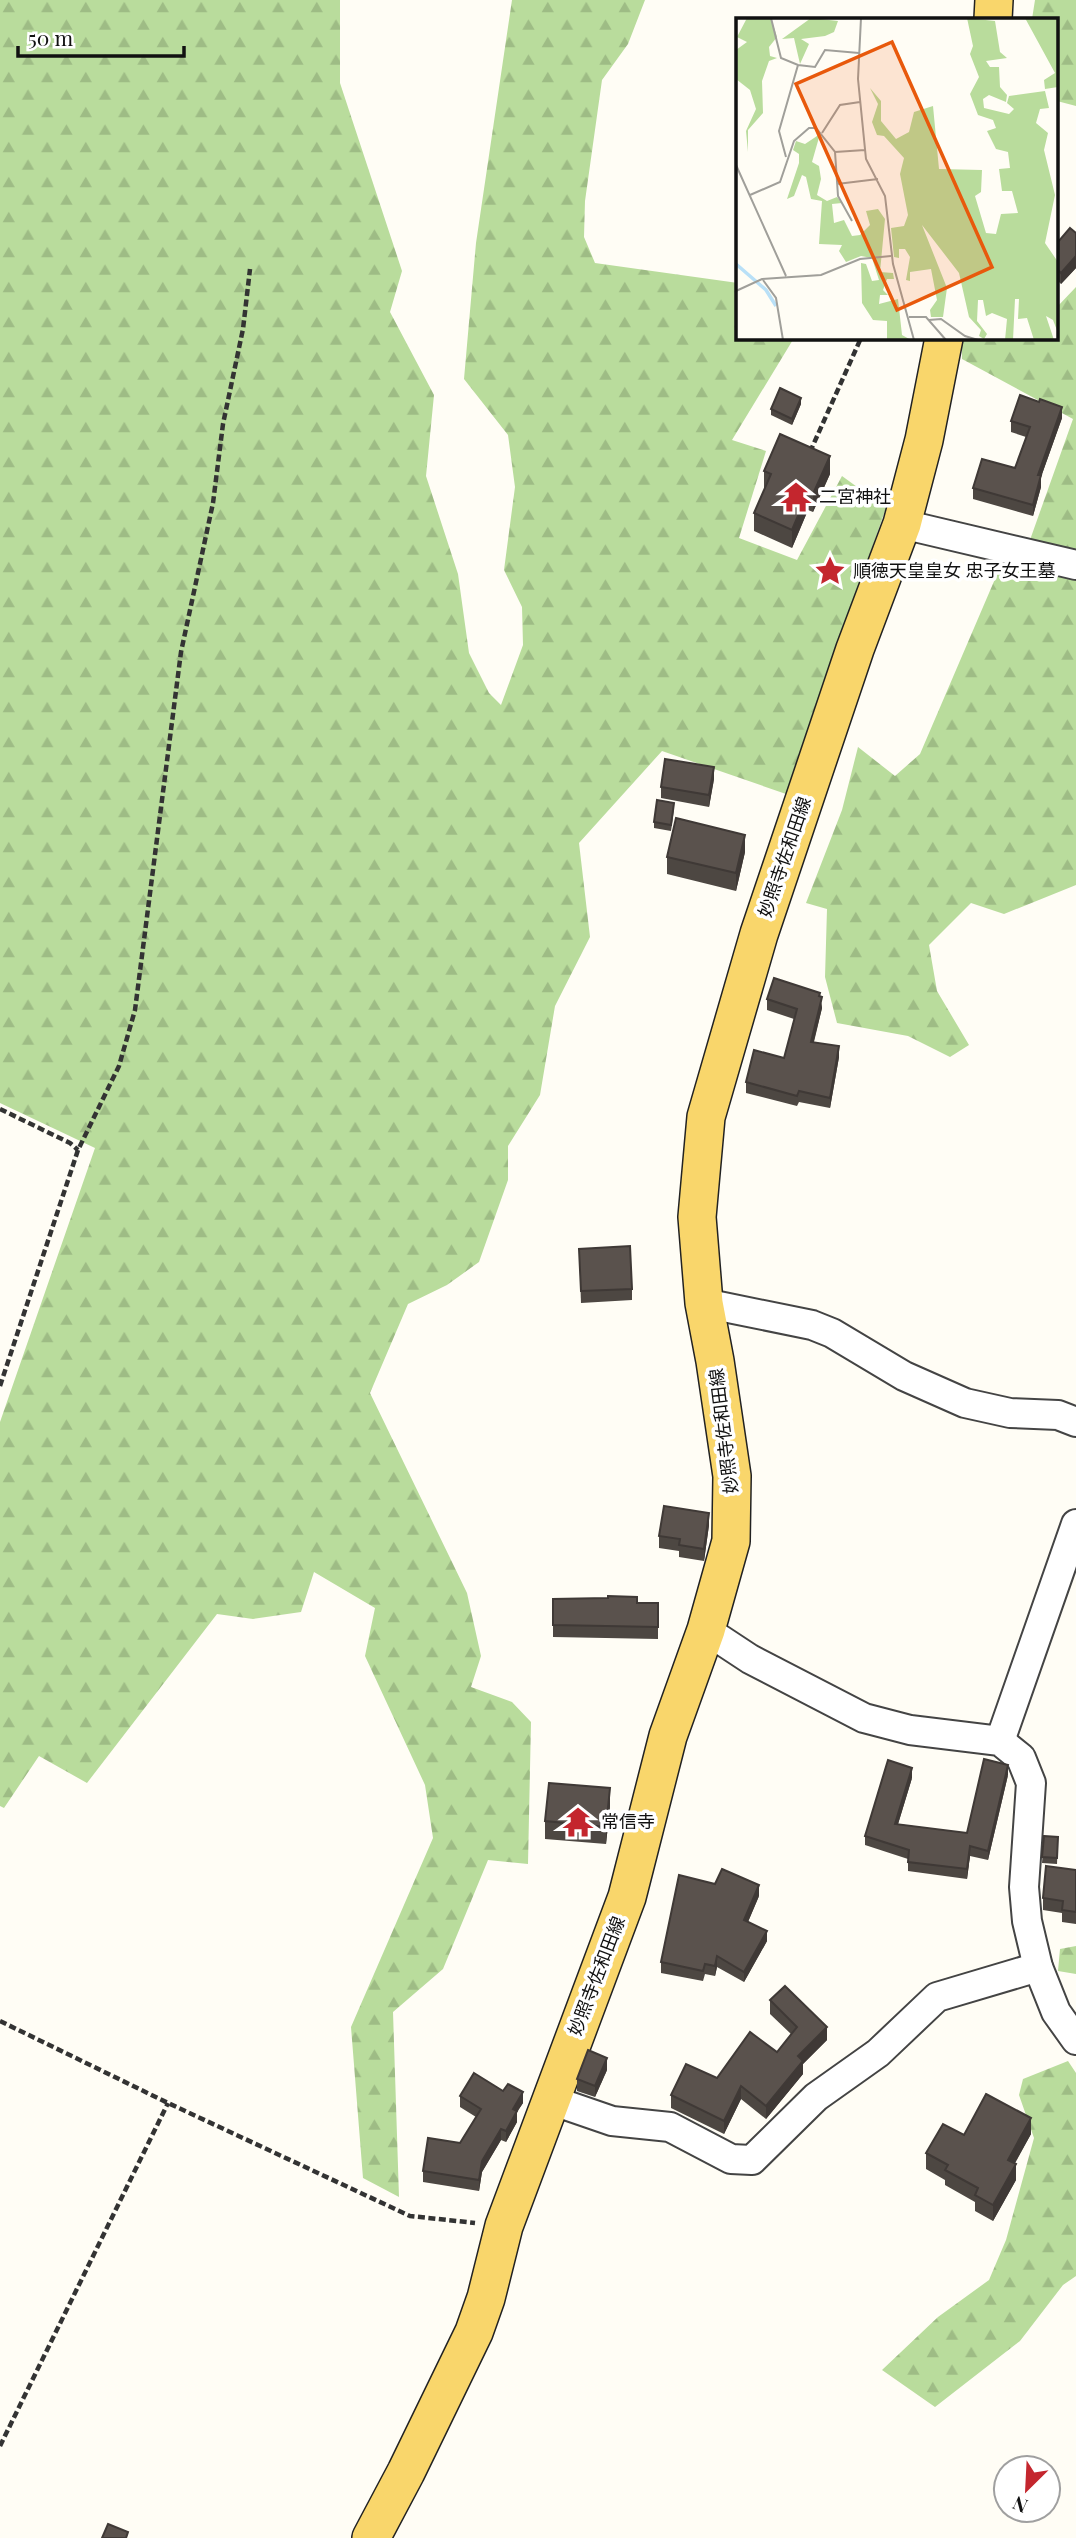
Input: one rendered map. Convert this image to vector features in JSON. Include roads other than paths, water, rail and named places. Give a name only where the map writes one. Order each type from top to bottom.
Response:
[{"type":"main road","points":[[993,18],[994,0]]},
{"type":"main road","name":"妙照寺佐和田線","points":[[371,2538],[474,2332],[486,2298],[504,2226],[627,1897],[668,1736],[706,1630],[731,1541],[732,1476],[704,1303],[697,1217],[706,1117],[759,934],[855,649],[902,524],[924,440],[944,340]]},
{"type":"street","points":[[902,524],[1076,565]]},
{"type":"street","points":[[704,1303],[812,1325],[832,1333],[904,1376],[965,1402],[1010,1413],[1058,1415],[1076,1422]]},
{"type":"street","points":[[1000,1741],[1076,1524]]},
{"type":"street","points":[[706,1630],[750,1659],[864,1718],[910,1730],[1000,1741],[1021,1758],[1031,1783],[1024,1887],[1027,1921],[1038,1967],[1056,2012],[1076,2040]]},
{"type":"street","points":[[551,2100],[612,2121],[670,2127],[731,2159],[752,2160],[816,2097],[878,2053],[937,1997],[1038,1967]]},
{"type":"place","name":"二宮神社","points":[[796,497]]},
{"type":"place","name":"順徳天皇皇女 忠子女王墓","points":[[830,571]]},
{"type":"place","name":"常信寺","points":[[578,1822]]}]
